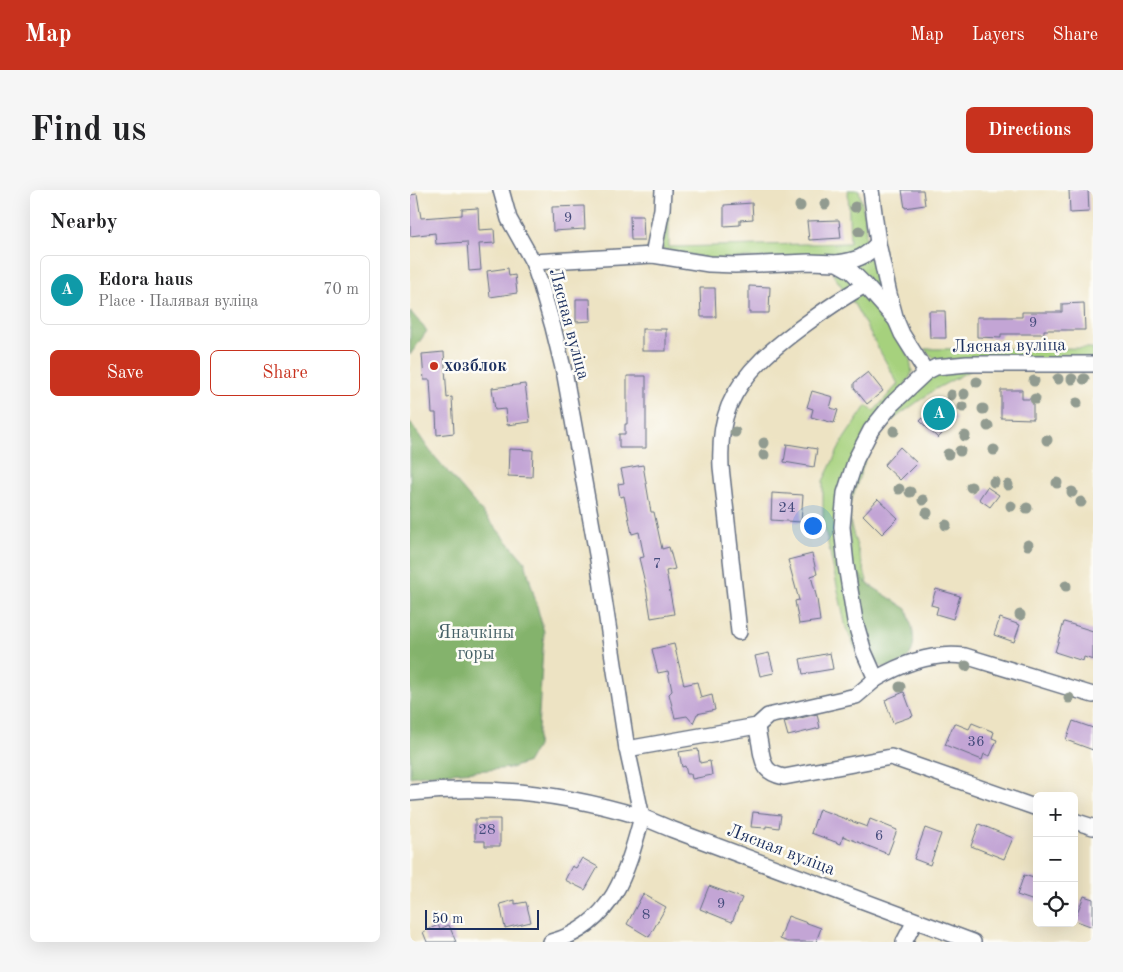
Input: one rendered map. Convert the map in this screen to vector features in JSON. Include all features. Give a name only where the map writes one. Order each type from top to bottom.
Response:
[{"type":"street","points":[[501,190],[510,219],[533,262]]},
{"type":"street","points":[[653,255],[664,190]]},
{"type":"street","points":[[871,190],[878,243],[896,320],[902,334],[926,372],[892,404],[871,430],[856,459],[845,493],[842,527],[847,575],[855,620],[864,652],[876,679]]},
{"type":"street","name":"Лясная вуліца","points":[[878,243],[870,252],[862,257],[837,263],[709,264],[653,255],[533,262],[554,327],[564,376],[596,550],[628,749],[642,817],[973,942]]},
{"type":"street","points":[[837,263],[851,271],[896,320]]},
{"type":"street","points":[[739,632],[721,467],[720,444],[728,407],[735,394],[758,363],[777,345],[848,294],[865,285]]},
{"type":"street","name":"Лясная вуліца","points":[[926,372],[936,367],[966,364],[1093,364]]},
{"type":"street","points":[[628,749],[757,726],[768,716],[856,696],[876,679],[895,668],[936,655],[951,654],[965,656],[1093,695]]},
{"type":"street","points":[[757,726],[763,763],[775,775],[784,777],[891,757],[1033,807]]},
{"type":"street","points":[[410,793],[460,789],[513,791],[573,800],[642,817],[624,877],[609,903],[593,920],[577,931],[551,942]]},
{"type":"street","points":[[1078,822],[1093,827]]},
{"type":"street","points":[[904,942],[915,921]]},
{"type":"green space","points":[[848,190],[859,190],[865,220],[865,243],[857,255],[712,259],[662,249],[669,204],[669,247],[850,243]]},
{"type":"green space","points":[[873,257],[876,258],[886,300],[848,265]]},
{"type":"green space","points":[[842,272],[887,317],[910,360],[912,372],[842,480],[835,506],[836,531],[860,659],[846,628],[823,520],[823,481],[843,440],[866,406],[874,411],[898,384],[854,304],[832,273]]},
{"type":"green space","points":[[410,311],[427,331],[410,355]]},
{"type":"green space","points":[[1093,348],[1093,358],[940,360],[935,359],[925,349]]},
{"type":"green space","points":[[971,370],[934,390],[891,421],[877,435],[870,445],[849,508],[859,460],[888,416],[931,377],[941,373]]},
{"type":"green space","name":"Яначкіны горы","points":[[410,422],[430,451],[525,562],[544,632],[537,746],[528,762],[511,768],[410,777]]},
{"type":"green space","points":[[849,508],[851,526],[868,584],[852,567]]},
{"type":"green space","points":[[852,567],[868,584],[907,609],[914,642],[910,654],[903,661],[885,667],[877,663],[860,609]]},
{"type":"building","points":[[902,190],[923,190],[925,205],[905,208]]},
{"type":"building","points":[[1069,190],[1088,190],[1089,212],[1070,213]]},
{"type":"building","points":[[417,194],[421,218],[462,215],[462,209],[478,208],[479,230],[494,229],[495,243],[479,244],[481,270],[469,271],[467,242],[436,244],[435,233],[410,236],[410,195]]},
{"type":"building","points":[[752,203],[753,219],[740,220],[740,225],[724,226],[724,205]]},
{"type":"building","points":[[584,206],[585,229],[553,231],[552,207]]},
{"type":"building","points":[[630,216],[643,216],[644,240],[631,240]]},
{"type":"building","points":[[839,220],[841,238],[809,240],[807,221]]},
{"type":"building","points":[[508,268],[509,276],[515,275],[517,293],[490,297],[487,271]]},
{"type":"building","points":[[749,286],[770,287],[769,313],[749,313]]},
{"type":"building","points":[[700,288],[715,288],[716,317],[701,317]]},
{"type":"building","points":[[576,299],[590,299],[591,321],[576,322]]},
{"type":"building","points":[[1084,303],[1085,330],[1044,330],[1044,334],[1001,334],[1001,338],[977,337],[977,317],[1022,317],[1022,312],[1062,312],[1062,304]]},
{"type":"building","points":[[929,311],[945,311],[946,338],[930,338]]},
{"type":"building","points":[[642,329],[666,329],[666,351],[642,351]]},
{"type":"building","points":[[444,352],[447,398],[452,397],[454,433],[437,435],[436,413],[432,413],[430,380],[424,380],[422,354]]},
{"type":"building","points":[[868,372],[883,391],[867,404],[854,388],[854,383]]},
{"type":"building","points":[[627,376],[646,376],[646,448],[619,448],[619,434],[625,434],[625,424],[627,424]]},
{"type":"building","points":[[525,384],[530,422],[507,425],[505,409],[495,410],[492,388]]},
{"type":"building","points":[[1001,390],[1022,390],[1022,399],[1033,399],[1033,419],[1001,418]]},
{"type":"building","points":[[812,391],[833,397],[830,408],[838,410],[834,423],[811,417],[813,409],[807,407]]},
{"type":"building","points":[[938,402],[956,419],[938,438],[920,421]]},
{"type":"building","points":[[787,444],[817,449],[814,467],[784,462]]},
{"type":"building","points":[[900,447],[917,463],[900,480],[884,465]]},
{"type":"building","points":[[509,449],[533,450],[532,477],[508,476]]},
{"type":"building","points":[[643,465],[651,512],[654,512],[662,549],[669,547],[675,569],[666,571],[674,614],[651,618],[639,558],[644,557],[639,532],[632,534],[624,496],[620,497],[618,484],[624,483],[621,469]]},
{"type":"building","points":[[987,487],[999,495],[990,507],[979,499]]},
{"type":"building","points":[[772,493],[803,495],[801,522],[771,520]]},
{"type":"building","points":[[878,499],[898,518],[882,534],[863,515]]},
{"type":"building","points":[[812,554],[817,574],[811,576],[820,621],[799,624],[795,601],[799,600],[788,560]]},
{"type":"building","points":[[936,589],[960,596],[953,619],[936,614],[938,607],[931,605]]},
{"type":"building","points":[[1000,618],[1020,625],[1014,642],[994,635]]},
{"type":"building","points":[[1064,622],[1093,631],[1093,660],[1084,657],[1083,661],[1055,652]]},
{"type":"building","points":[[674,644],[684,685],[697,682],[701,698],[712,695],[715,710],[697,714],[693,723],[687,716],[675,718],[669,694],[672,691],[668,671],[658,673],[654,658],[652,649]]},
{"type":"building","points":[[769,653],[774,673],[760,676],[755,656]]},
{"type":"building","points":[[830,653],[833,669],[803,674],[800,659]]},
{"type":"building","points":[[904,692],[913,716],[893,723],[885,700]]},
{"type":"building","points":[[817,714],[820,728],[788,736],[784,722]]},
{"type":"building","points":[[1073,721],[1093,728],[1093,750],[1066,740]]},
{"type":"building","points":[[954,723],[969,729],[972,723],[994,732],[992,738],[997,740],[990,756],[984,754],[982,760],[945,745]]},
{"type":"building","points":[[698,749],[700,763],[710,761],[712,775],[692,779],[691,774],[687,774],[685,766],[682,767],[679,752]]},
{"type":"building","points":[[819,809],[867,827],[870,819],[897,830],[888,854],[843,836],[841,844],[811,833]]},
{"type":"building","points":[[753,812],[781,815],[779,828],[766,826],[766,828],[751,827]]},
{"type":"building","points":[[475,819],[500,819],[500,846],[485,846],[485,841],[475,841]]},
{"type":"building","points":[[979,824],[1013,838],[1004,859],[971,846]]},
{"type":"building","points":[[925,828],[941,834],[930,865],[914,859]]},
{"type":"building","points":[[582,858],[598,867],[585,890],[565,880],[572,866],[576,868]]},
{"type":"building","points":[[1024,875],[1033,878],[1033,901],[1017,895]]},
{"type":"building","points":[[709,886],[742,898],[732,922],[700,909]]},
{"type":"building","points":[[643,894],[666,907],[649,937],[627,924]]},
{"type":"building","points":[[1084,896],[1093,899],[1093,927],[1078,921],[1078,910]]},
{"type":"building","points":[[515,900],[515,904],[526,902],[531,922],[505,928],[500,904]]},
{"type":"building","points":[[788,916],[821,928],[816,942],[788,942],[780,939]]},
{"type":"building","points":[[438,925],[440,929],[449,925],[456,942],[427,942],[423,932]]},
{"type":"place","name":"хозблок","points":[[434,366]]},
{"type":"place","name":"Edora haus","points":[[939,414]]}]
